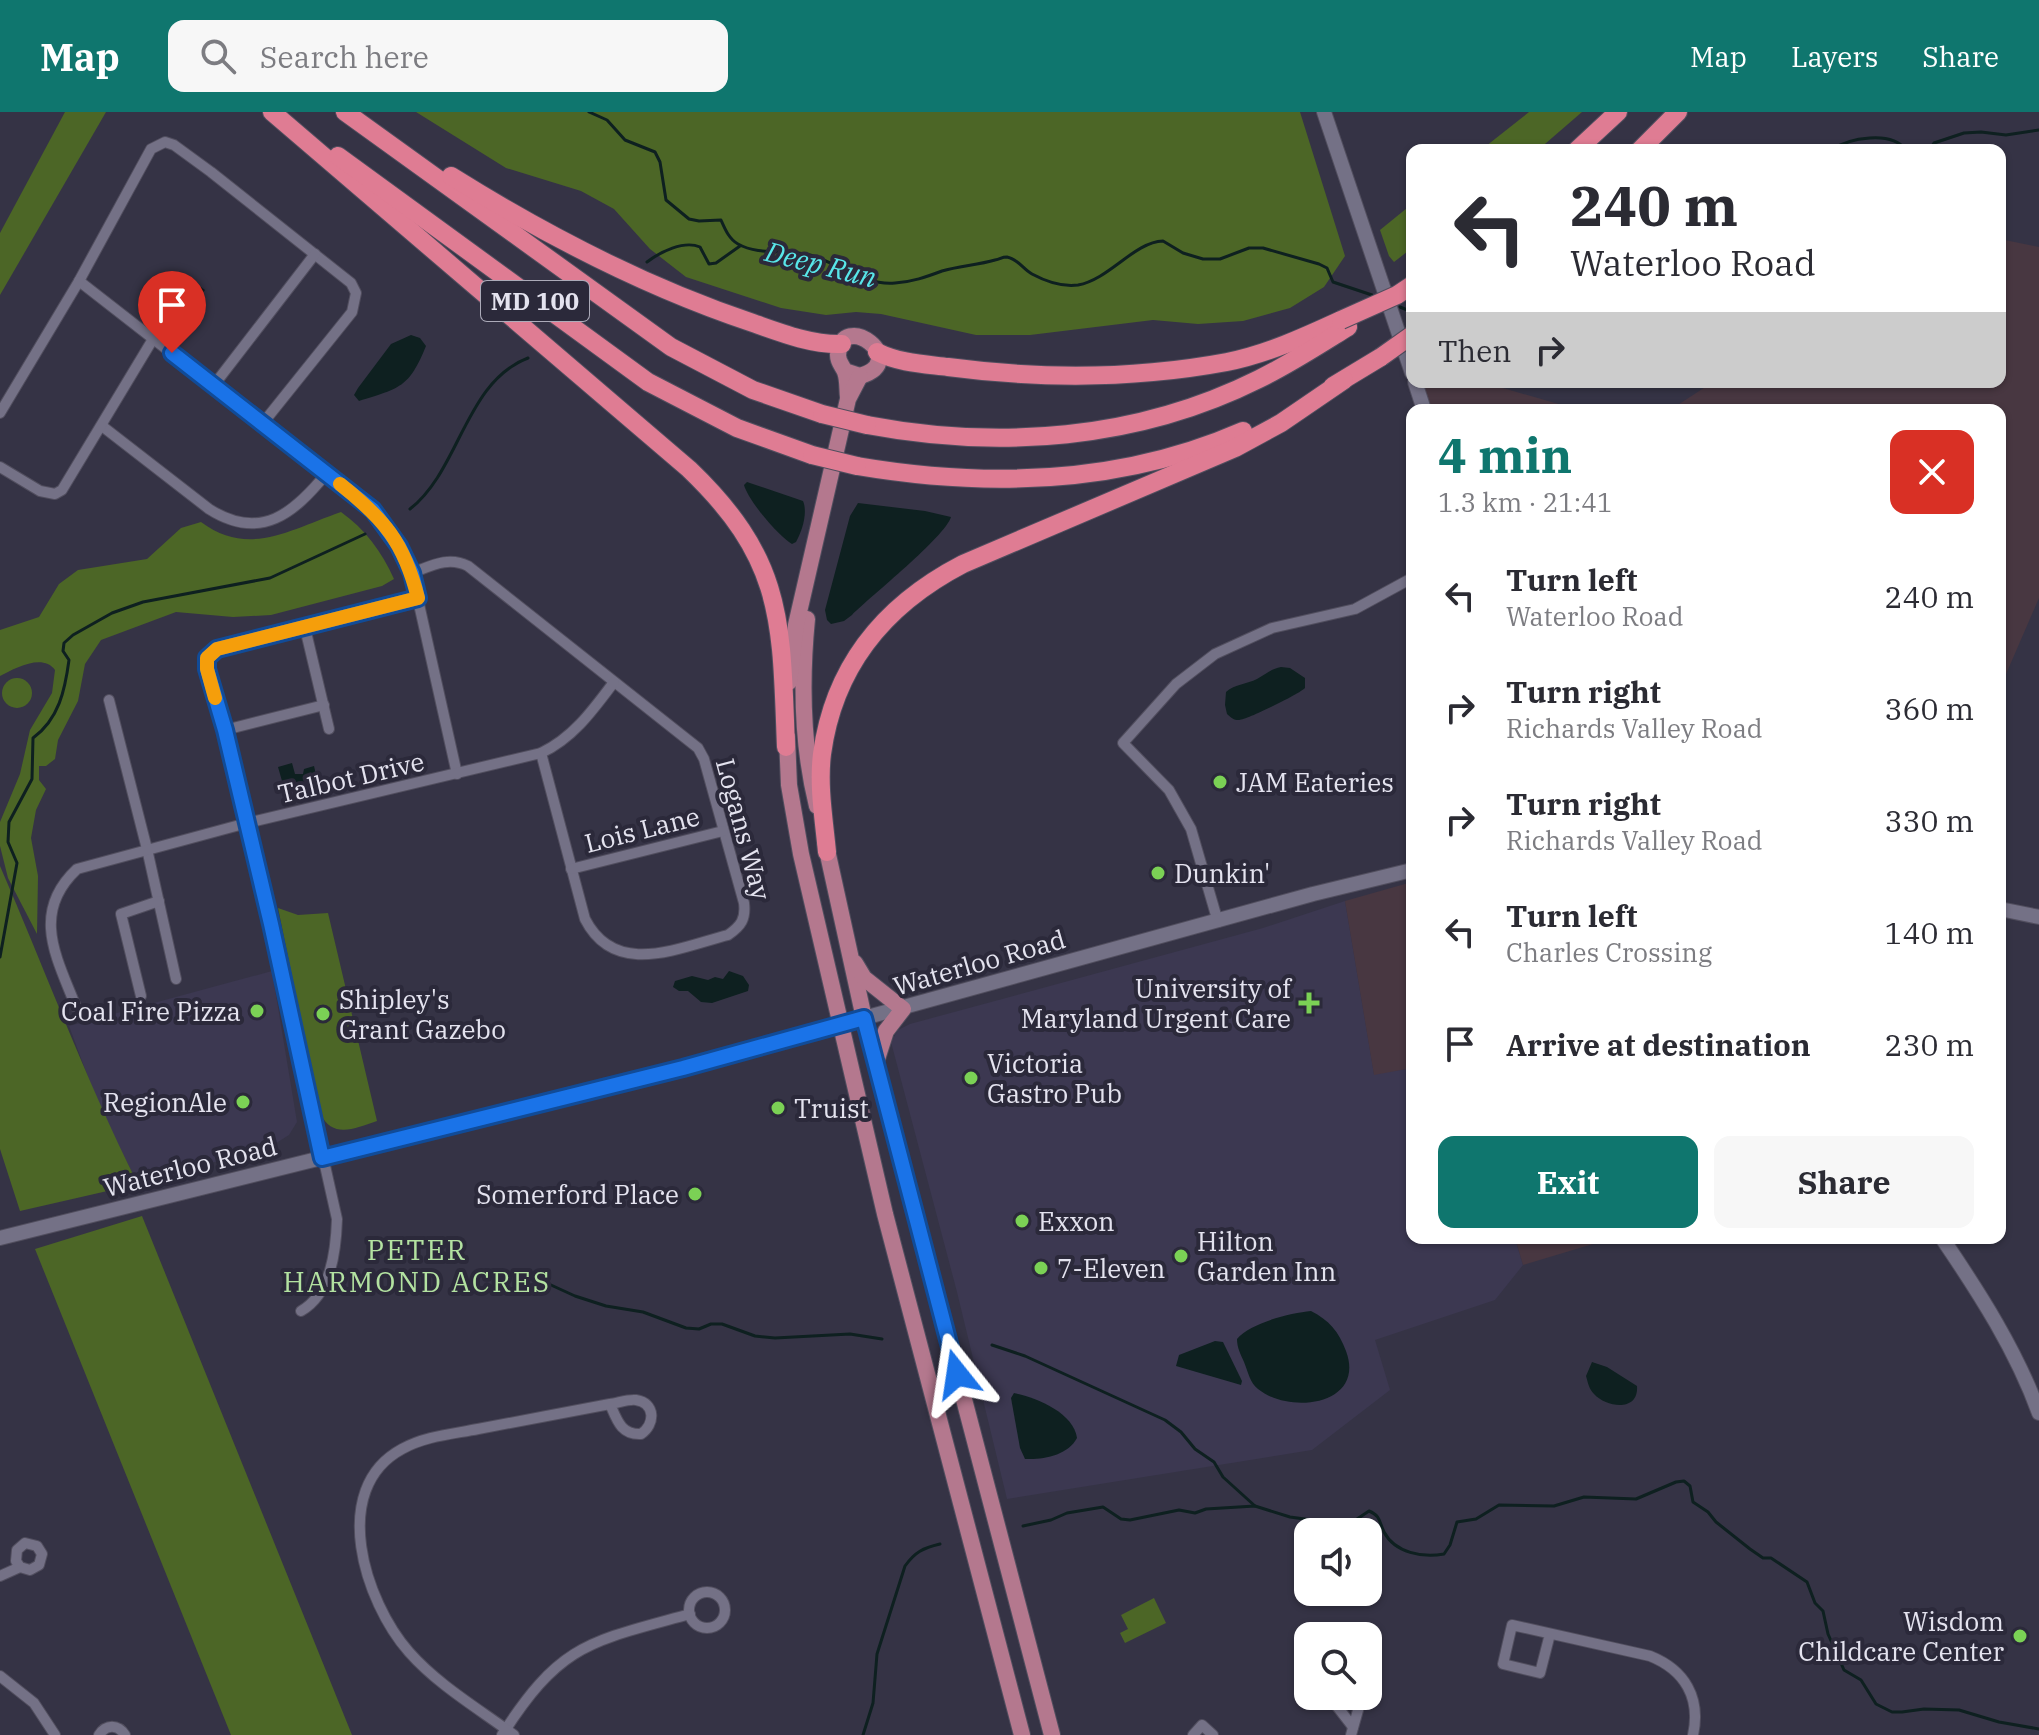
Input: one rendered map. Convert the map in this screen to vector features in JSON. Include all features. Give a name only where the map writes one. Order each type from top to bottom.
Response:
[{"type":"highway","name":"MD 100","points":[[275,112],[648,382],[737,428],[812,455],[857,466],[988,481],[1036,480],[1122,468],[1183,453],[1277,416],[1344,380],[1406,339]]},
{"type":"highway","points":[[275,112],[689,469],[733,516],[750,540],[774,599],[783,672],[786,747]]},
{"type":"highway","name":"MD 100","points":[[348,112],[671,347],[753,390],[822,414],[867,425],[910,433],[992,439],[1036,438],[1125,425],[1171,414],[1257,380],[1344,324]]},
{"type":"highway","points":[[348,112],[517,216],[625,273],[770,329],[819,343],[842,344]]},
{"type":"highway","points":[[1583,144],[1618,112]]},
{"type":"highway","points":[[1646,144],[1678,112]]},
{"type":"highway","points":[[877,352],[896,360],[1030,375],[1183,368],[1254,355],[1344,324],[1406,289]]},
{"type":"highway","points":[[827,852],[821,787],[822,754],[829,722],[852,664],[888,616],[932,580],[1235,448],[1281,423],[1344,380]]},
{"type":"main road","points":[[1324,112],[1406,355]]},
{"type":"main road","points":[[852,337],[871,341],[877,352],[876,365],[866,374],[852,373],[838,357],[842,344],[852,337]]},
{"type":"main road","points":[[852,373],[813,561],[796,625],[789,677],[786,747],[795,820],[885,1214],[1022,1735]]},
{"type":"main road","points":[[813,561],[806,627],[805,733],[812,786],[864,1018],[1052,1735]]},
{"type":"main road","name":"Waterloo Road","points":[[0,1238],[683,1068],[1313,894],[1406,871]]},
{"type":"main road","points":[[2006,910],[2039,917]]},
{"type":"main road","points":[[850,954],[864,978],[903,1009],[886,1031],[876,1064]]},
{"type":"main road","points":[[1946,1244],[2019,1361],[2039,1413]]},
{"type":"street","points":[[0,413],[79,281],[151,149],[165,142],[174,145],[211,172],[315,254],[351,283],[356,293],[355,305],[263,423]]},
{"type":"street","points":[[214,385],[315,254]]},
{"type":"street","points":[[79,281],[373,510],[399,546],[412,573],[457,774]]},
{"type":"street","points":[[0,467],[40,491],[55,494],[68,483],[153,339]]},
{"type":"street","points":[[102,426],[209,509],[229,519],[256,522],[279,518],[295,508],[326,474]]},
{"type":"street","name":"Logans Way","points":[[412,573],[446,561],[458,561],[468,566],[698,748],[704,759],[744,903],[742,922],[728,935],[655,954],[635,955],[604,944],[591,932],[585,919],[541,753]]},
{"type":"street","points":[[1218,922],[1197,844],[1183,813],[1159,778],[1123,743],[1176,684],[1215,654],[1272,628],[1355,609],[1406,581]]},
{"type":"street","points":[[301,1311],[314,1302],[320,1291],[335,1248],[337,1219],[247,823],[207,669],[207,658],[217,649],[418,598]]},
{"type":"street","points":[[305,628],[329,729]]},
{"type":"street","name":"Talbot Drive","points":[[76,1007],[50,938],[54,909],[63,885],[77,869],[247,823],[541,753],[568,736],[614,682]]},
{"type":"street","points":[[109,700],[176,979]]},
{"type":"street","points":[[225,730],[324,705]]},
{"type":"street","name":"Lois Lane","points":[[571,869],[723,831]]},
{"type":"street","points":[[141,996],[121,914],[159,901]]},
{"type":"street","points":[[610,1404],[417,1441],[382,1462],[364,1495],[359,1520],[369,1582],[385,1620],[410,1654],[507,1733],[539,1682],[578,1649],[609,1636],[690,1614]]},
{"type":"street","points":[[0,1576],[20,1567]]},
{"type":"street","points":[[1550,1634],[1540,1673],[1503,1664],[1512,1625],[1550,1634],[1665,1662],[1681,1675],[1692,1695],[1695,1709],[1693,1735]]},
{"type":"street","points":[[0,1676],[34,1703],[55,1735]]},
{"type":"street","points":[[1338,1710],[1352,1731]]},
{"type":"street","points":[[1352,1731],[1358,1710]]},
{"type":"street","points":[[1193,1735],[1202,1725],[1213,1735]]},
{"type":"street","points":[[99,1735],[112,1726],[125,1735]]},
{"type":"shaded area","points":[[2006,240],[2039,247],[2039,598],[2006,674],[2006,404],[1679,404],[1704,388],[2006,388]]},
{"type":"shaded area","points":[[190,279],[205,290],[190,309],[176,298]]},
{"type":"shaded area","points":[[411,335],[420,338],[426,346],[408,378],[394,389],[359,401],[354,395],[391,344]]},
{"type":"shaded area","points":[[1423,388],[1503,388],[1558,404],[1429,404]]},
{"type":"shaded area","points":[[747,482],[803,501],[804,522],[796,542],[792,544],[786,540],[764,517],[747,492],[744,485]]},
{"type":"shaded area","points":[[858,503],[951,517],[922,552],[852,615],[831,624],[825,610],[850,516]]},
{"type":"shaded area","points":[[1281,667],[1290,668],[1305,678],[1305,688],[1243,719],[1235,720],[1227,714],[1226,692]]},
{"type":"shaded area","points":[[292,763],[295,774],[303,774],[304,769],[314,766],[317,779],[284,788],[278,767]]},
{"type":"shaded area","points":[[1406,884],[1406,1069],[1374,1075],[1345,901]]},
{"type":"shaded area","points":[[1345,901],[1374,1074],[1406,1069],[1406,1244],[1517,1244],[1523,1265],[1495,1300],[1375,1340],[1390,1390],[1312,1450],[1007,1499],[957,1292],[891,1042],[898,1030],[910,1024],[1263,928]]},
{"type":"shaded area","points":[[272,971],[297,1122],[289,1135],[273,1145],[138,1184],[100,1109],[69,1026]]},
{"type":"shaded area","points":[[729,971],[743,976],[749,985],[748,991],[712,1003],[701,1002],[688,991],[673,987],[675,981],[692,976],[708,980],[715,977],[723,979]]},
{"type":"shaded area","points":[[1517,1244],[1593,1244],[1523,1265]]},
{"type":"shaded area","points":[[1311,1311],[1337,1332],[1343,1344],[1349,1369],[1345,1383],[1335,1394],[1322,1400],[1288,1402],[1272,1397],[1253,1384],[1237,1339],[1261,1324]]},
{"type":"shaded area","points":[[1215,1341],[1223,1342],[1242,1381],[1241,1385],[1176,1366],[1179,1355]]},
{"type":"shaded area","points":[[1592,1362],[1607,1367],[1637,1386],[1633,1400],[1628,1404],[1614,1404],[1594,1394],[1586,1376]]},
{"type":"shaded area","points":[[1014,1393],[1043,1402],[1062,1414],[1074,1429],[1077,1438],[1073,1444],[1055,1455],[1025,1459],[1020,1448],[1011,1398]]},
{"type":"green space","points":[[65,112],[106,112],[0,295],[0,233]]},
{"type":"green space","points":[[416,112],[1300,112],[1345,256],[1324,287],[1290,308],[1243,321],[1198,324],[1153,320],[1030,335],[976,335],[881,314],[856,312],[826,315],[781,308],[686,277],[650,249],[614,209],[581,191],[506,168]]},
{"type":"green space","points":[[1529,112],[1582,112],[1545,144],[1489,144]]},
{"type":"green space","points":[[1406,209],[1406,253],[1394,262],[1389,256],[1380,230]]},
{"type":"green space","points":[[341,512],[372,542],[394,579],[382,586],[271,615],[233,617],[176,612],[101,640],[85,664],[78,701],[58,740],[55,759],[46,766],[39,766],[39,780],[46,789],[36,810],[31,838],[38,876],[37,934],[8,878],[0,846],[0,822],[20,774],[30,730],[52,693],[55,670],[50,665],[36,662],[0,676],[0,630],[39,617],[59,584],[78,570],[147,559],[181,528],[201,522],[219,533],[253,539],[287,532]]},
{"type":"green space","points":[[17,678],[23,679],[31,687],[31,699],[23,707],[17,708],[11,707],[3,699],[2,693],[3,687],[11,679]]},
{"type":"green space","points":[[0,866],[84,1066],[138,1184],[20,1211],[0,1149]]},
{"type":"green space","points":[[278,908],[298,915],[328,913],[377,1121],[345,1130],[331,1127],[320,1113]]},
{"type":"green space","points":[[142,1216],[352,1735],[231,1735],[35,1249]]},
{"type":"green space","points":[[1154,1598],[1166,1623],[1125,1643],[1120,1633],[1128,1629],[1121,1615]]},
{"type":"waterway","name":"Deep Run","points":[[589,112],[607,120],[625,140],[655,152],[660,162],[666,200],[689,219],[721,220],[732,239],[746,248],[810,255],[873,281],[907,282],[948,269],[1007,257],[1043,279],[1078,285],[1101,276],[1142,247],[1163,241],[1183,253],[1203,259],[1220,259],[1249,248],[1263,248],[1319,264],[1327,268],[1333,282],[1372,295]]},
{"type":"waterway","name":"Deep Run","points":[[1933,144],[1964,133],[2006,135],[2039,130]]},
{"type":"waterway","name":"Deep Run","points":[[1844,144],[1870,138],[1899,144]]},
{"type":"waterway","points":[[647,262],[665,251],[694,245],[700,247],[709,264],[716,263],[740,246]]},
{"type":"waterway","name":"Deep Run","points":[[1400,307],[1406,310]]},
{"type":"waterway","points":[[410,509],[441,472],[490,386],[507,370],[528,358]]},
{"type":"waterway","points":[[0,957],[17,863],[8,842],[9,822],[32,779],[33,738],[49,722],[63,693],[69,660],[63,651],[64,643],[112,613],[143,602],[270,578],[365,534]]},
{"type":"waterway","points":[[540,1280],[575,1296],[606,1306],[643,1312],[686,1328],[699,1329],[722,1324],[755,1336],[775,1338],[850,1334],[882,1339]]},
{"type":"waterway","points":[[992,1345],[1025,1356],[1165,1420],[1181,1432],[1195,1449],[1214,1462],[1223,1477],[1255,1506]]},
{"type":"waterway","points":[[1023,1526],[1067,1513],[1103,1507],[1121,1519],[1130,1520],[1179,1510],[1195,1513],[1206,1509],[1255,1506],[1290,1517],[1348,1525],[1369,1511],[1378,1517],[1384,1532],[1395,1545],[1410,1552],[1436,1555],[1444,1554],[1450,1545],[1457,1522],[1476,1519],[1499,1505],[1554,1506],[1584,1497],[1636,1499],[1684,1481],[1690,1486],[1693,1502],[1716,1522],[1763,1558],[1771,1558],[1807,1582],[1815,1603],[1823,1611],[1828,1634],[1844,1670],[1861,1680],[1876,1704],[1892,1712],[1959,1710],[1999,1722],[2039,1729]]},
{"type":"waterway","points":[[863,1735],[873,1703],[877,1654],[905,1566],[920,1551],[940,1544]]},
{"type":"slow traffic","points":[[215,698],[207,658],[217,649],[418,598],[412,573],[388,528],[373,510],[340,484]]},
{"type":"place","name":"JAM Eateries","points":[[1220,782]]},
{"type":"place","name":"Dunkin'","points":[[1158,873]]},
{"type":"place","name":"University of Maryland Urgent Care","points":[[1309,1003]]},
{"type":"place","name":"Coal Fire Pizza","points":[[257,1011]]},
{"type":"place","name":"Shipley's Grant Gazebo","points":[[323,1014]]},
{"type":"place","name":"Victoria Gastro Pub","points":[[971,1078]]},
{"type":"place","name":"RegionAle","points":[[243,1102]]},
{"type":"place","name":"Truist","points":[[778,1108]]},
{"type":"place","name":"Somerford Place","points":[[695,1194]]},
{"type":"place","name":"Exxon","points":[[1022,1221]]},
{"type":"place","name":"Hilton Garden Inn","points":[[1181,1256]]},
{"type":"place","name":"7-Eleven","points":[[1041,1268]]},
{"type":"place","name":"Wisdom Childcare Center","points":[[2020,1636]]},
{"type":"district","name":"PETER HARMOND ACRES","points":[[417,1265]]},
{"type":"route","points":[[172,353],[373,510],[399,546],[412,573],[418,598],[217,649],[207,658],[207,669],[225,730],[271,924],[322,1158],[683,1068],[864,1018],[957,1374]]}]
